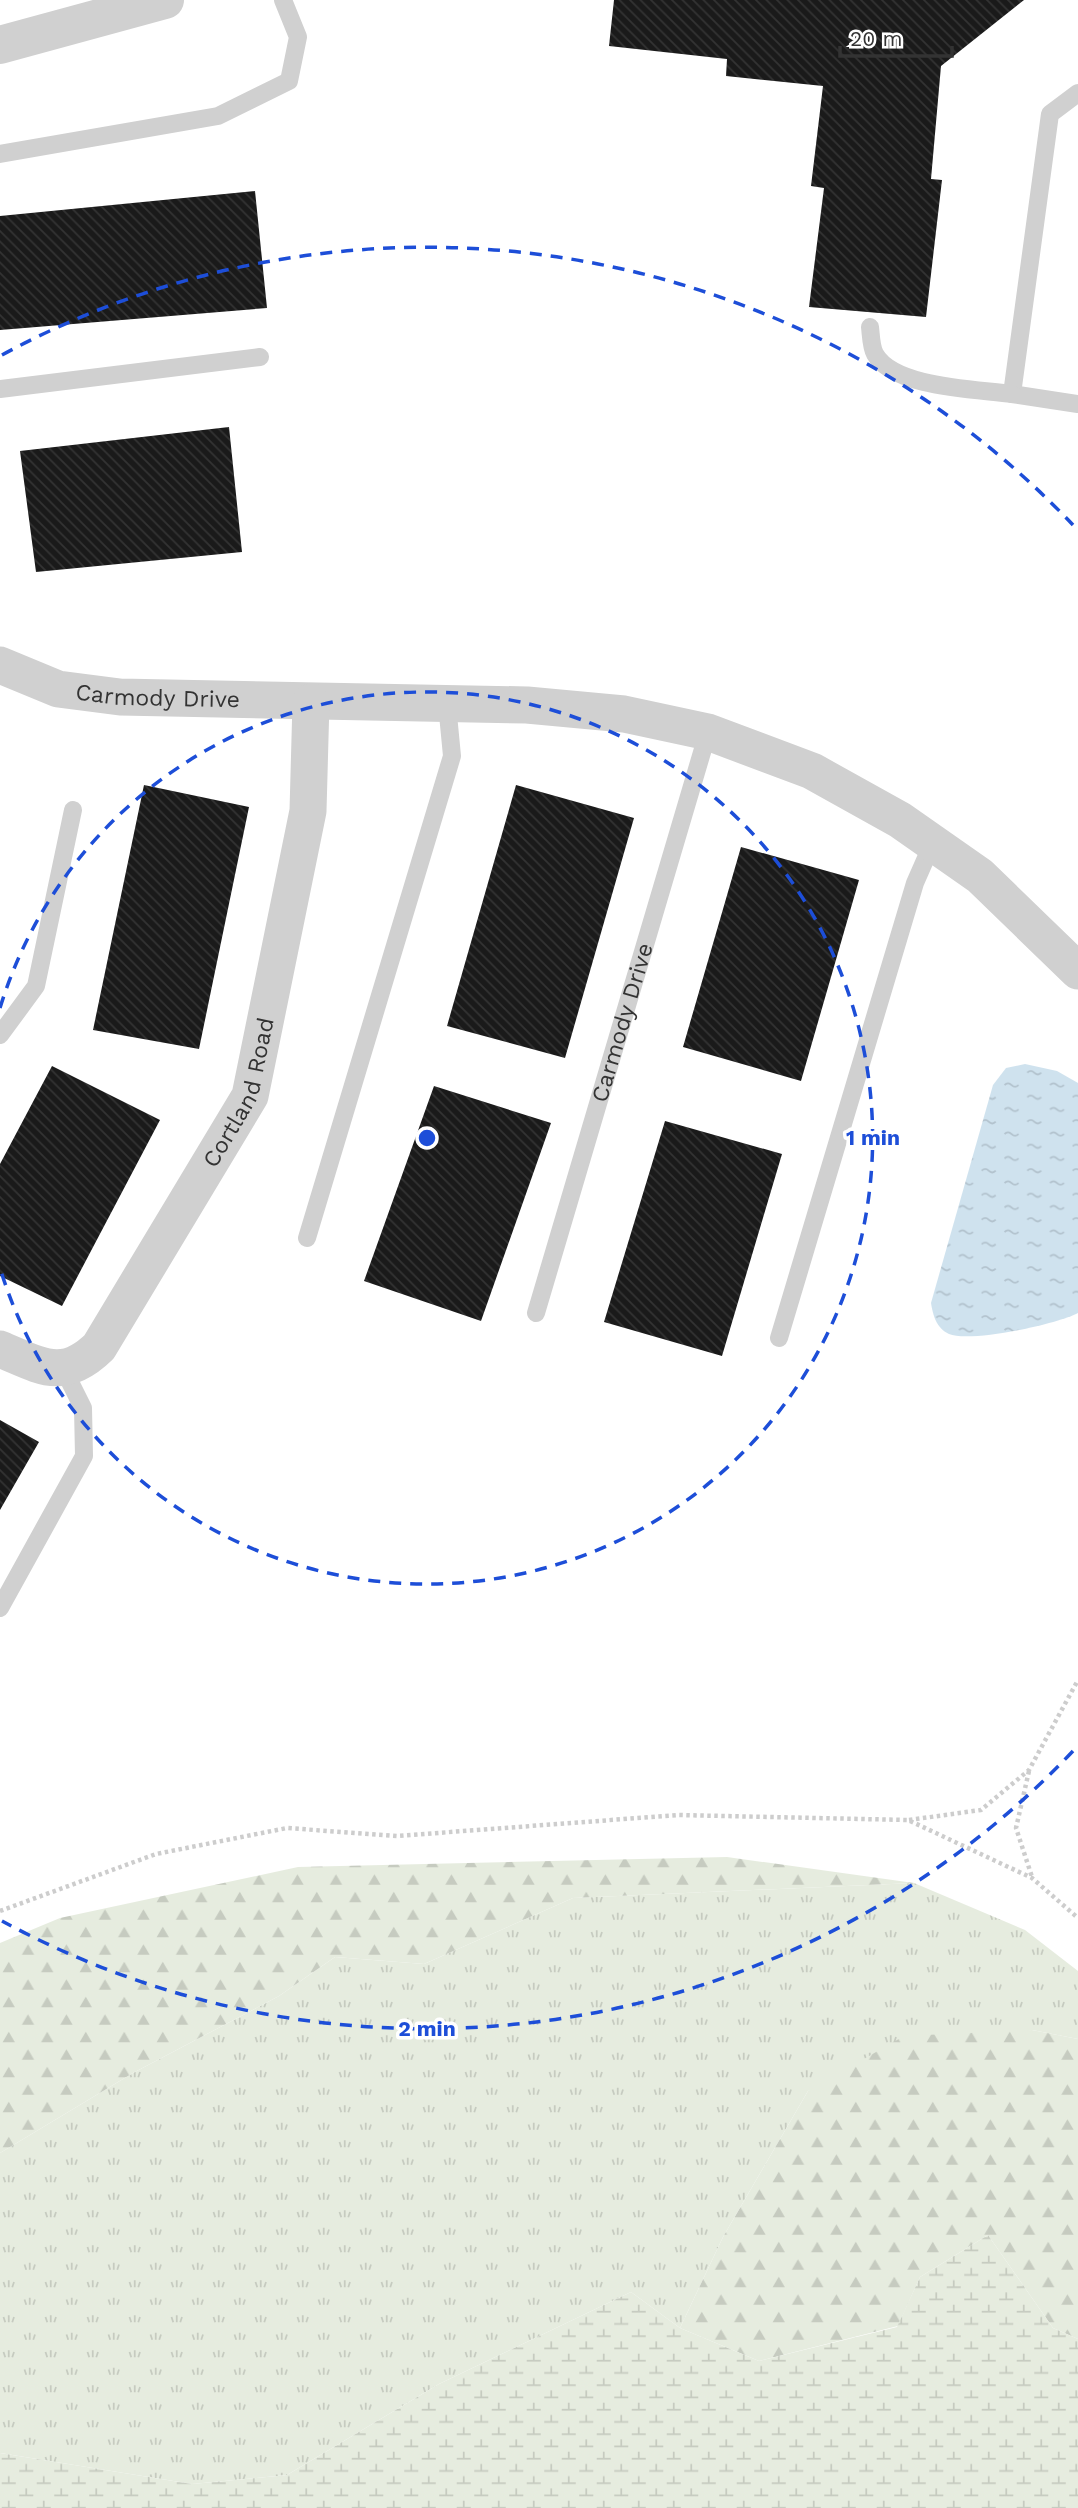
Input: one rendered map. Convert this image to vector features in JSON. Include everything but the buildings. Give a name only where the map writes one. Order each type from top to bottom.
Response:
[{"type":"street","points":[[0,45],[166,0]]},
{"type":"street","name":"Carmody Drive","points":[[0,664],[58,690],[120,697],[527,705],[624,714],[708,732],[812,771],[900,820],[980,876],[1078,971]]},
{"type":"street","name":"Cortland Road","points":[[64,1370],[83,1363],[99,1347],[250,1096],[308,811],[311,702]]},
{"type":"street","points":[[0,1349],[40,1366],[64,1370]]},
{"type":"lane","points":[[0,155],[218,116],[289,81],[299,37],[283,0]]},
{"type":"lane","points":[[1012,394],[1051,114],[1078,93]]},
{"type":"lane","points":[[870,327],[874,353],[890,371],[920,381],[1078,404]]},
{"type":"lane","points":[[0,389],[260,358]]},
{"type":"lane","points":[[307,1238],[452,756],[447,704]]},
{"type":"lane","name":"Carmody Drive","points":[[536,1313],[708,732]]},
{"type":"lane","points":[[0,1035],[36,986],[73,810]]},
{"type":"lane","points":[[779,1338],[915,883],[933,842]]},
{"type":"lane","points":[[0,1608],[84,1456],[83,1408],[64,1370]]},
{"type":"path","points":[[1032,1878],[1016,1828],[1029,1769],[1078,1680]]},
{"type":"path","points":[[0,1911],[156,1854],[287,1828],[397,1836],[678,1815],[908,1820],[981,1810],[1029,1769]]},
{"type":"path","points":[[908,1820],[1032,1878],[1078,1918]]},
{"type":"green space","points":[[727,1857],[914,1883],[573,1898],[424,1964],[335,1957],[279,1996],[133,2073],[0,2153],[0,1943],[60,1918],[298,1867]]},
{"type":"green space","points":[[914,1883],[1025,1930],[1078,1971],[1078,2039],[1032,2030],[808,2091],[723,2237],[680,2328],[631,2292],[439,2384],[287,2475],[192,2484],[0,2453],[0,2153],[133,2073],[279,1996],[335,1957],[424,1964],[573,1898]]},
{"type":"green space","points":[[1032,2030],[1078,2039],[1078,2339],[1053,2328],[988,2235],[920,2277],[898,2326],[759,2361],[680,2328],[723,2237],[808,2091],[904,2036]]},
{"type":"green space","points":[[988,2235],[1053,2328],[1078,2339],[1078,2508],[0,2508],[0,2453],[192,2484],[287,2475],[439,2384],[631,2292],[680,2328],[759,2361],[897,2327],[920,2277]]},
{"type":"water","points":[[1025,1064],[1057,1071],[1078,1083],[1078,1313],[1014,1331],[975,1336],[949,1334],[938,1325],[931,1303],[993,1085],[1006,1068]]}]
